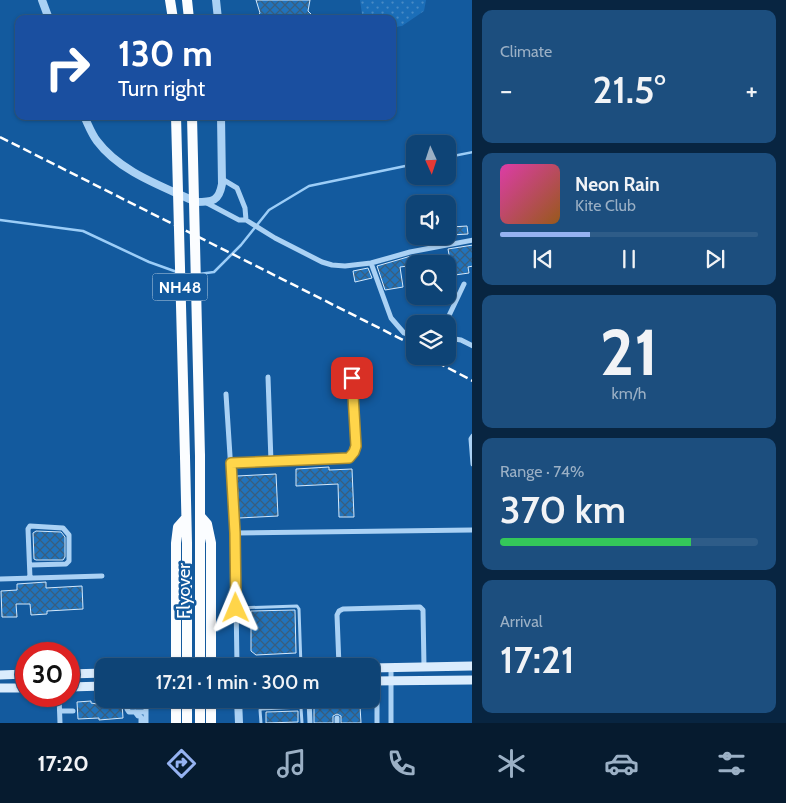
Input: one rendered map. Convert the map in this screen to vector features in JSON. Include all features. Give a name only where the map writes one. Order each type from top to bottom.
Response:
[{"type":"highway","points":[[170,0],[172,15]]},
{"type":"highway","points":[[187,0],[189,15]]},
{"type":"highway","name":"NH48","points":[[176,120],[186,518]]},
{"type":"highway","name":"NH48","points":[[192,120],[200,516]]},
{"type":"highway","points":[[200,516],[207,524],[211,543],[211,658]]},
{"type":"highway","name":"Flyover","points":[[200,516],[200,658]]},
{"type":"highway","points":[[176,658],[176,543],[178,527],[186,518]]},
{"type":"highway","name":"Flyover","points":[[186,518],[187,658]]},
{"type":"highway","points":[[176,708],[176,723]]},
{"type":"highway","points":[[187,708],[187,723]]},
{"type":"highway","points":[[200,708],[200,723]]},
{"type":"highway","points":[[211,708],[211,723]]},
{"type":"main road","points":[[380,668],[472,666]]},
{"type":"main road","points":[[80,674],[95,673]]},
{"type":"main road","points":[[0,675],[15,674]]},
{"type":"main road","points":[[380,681],[472,680]]},
{"type":"main road","points":[[80,687],[95,686]]},
{"type":"main road","points":[[0,688],[15,688]]},
{"type":"street","points":[[42,0],[48,15]]},
{"type":"street","points":[[216,0],[218,15]]},
{"type":"street","points":[[86,120],[97,140],[117,162],[145,178],[196,202],[205,202],[214,199],[220,194],[221,120]]},
{"type":"street","points":[[221,179],[237,188],[245,208],[247,221]]},
{"type":"street","points":[[205,202],[239,220],[247,221],[322,262],[332,265],[345,266],[371,262],[472,240]]},
{"type":"street","points":[[371,262],[391,318],[406,334]]},
{"type":"street","points":[[449,315],[464,284]]},
{"type":"street","points":[[456,339],[472,346]]},
{"type":"street","points":[[268,377],[271,462]]},
{"type":"street","points":[[231,463],[349,458],[356,446],[352,378]]},
{"type":"street","points":[[226,394],[235,533],[237,658]]},
{"type":"street","points":[[472,436],[472,464]]},
{"type":"street","points":[[30,565],[66,564],[69,561],[69,535],[63,528],[30,526],[28,530],[30,578]]},
{"type":"street","points":[[235,533],[472,530]]},
{"type":"street","points":[[0,579],[102,576]]},
{"type":"street","points":[[339,658],[337,615],[343,608],[420,607],[422,610],[424,667]]},
{"type":"street","points":[[391,668],[391,723]]},
{"type":"street","points":[[60,707],[60,723]]},
{"type":"street","points":[[127,708],[129,712],[146,712]]},
{"type":"street","points":[[146,708],[146,723]]},
{"type":"street","points":[[238,708],[239,723]]},
{"type":"street","points":[[309,708],[310,723]]},
{"type":"street","points":[[377,708],[378,723]]},
{"type":"street","points":[[60,711],[73,711]]},
{"type":"street","points":[[135,712],[141,717],[141,723]]},
{"type":"lane","points":[[236,608],[297,606],[299,609],[301,658]]},
{"type":"lane","points":[[261,723],[260,710],[262,709],[300,707],[302,723]]},
{"type":"shaded area","points":[[360,0],[426,0],[424,11],[402,26],[396,27],[396,15],[362,14]]},
{"type":"building","points":[[256,0],[310,0],[308,11],[312,15],[258,15],[260,13]]},
{"type":"building","points":[[467,226],[468,234],[456,235],[456,227]]},
{"type":"building","points":[[472,245],[472,266],[468,267],[469,273],[456,275],[456,255],[449,255],[448,249]]},
{"type":"building","points":[[406,257],[406,266],[400,267],[403,287],[385,290],[377,266]]},
{"type":"building","points":[[368,268],[372,278],[355,282],[353,271]]},
{"type":"building","points":[[329,467],[329,470],[352,469],[354,517],[339,517],[338,484],[296,486],[296,469]]},
{"type":"building","points":[[276,474],[278,516],[239,518],[237,476]]},
{"type":"building","points":[[36,531],[61,532],[65,537],[65,557],[63,560],[34,559],[33,533]]},
{"type":"building","points":[[46,582],[46,588],[82,586],[83,609],[47,611],[47,614],[31,615],[30,604],[16,604],[17,617],[2,617],[1,591],[17,590],[17,584]]},
{"type":"building","points":[[295,610],[296,653],[256,655],[251,651],[251,611]]},
{"type":"building","points":[[91,701],[91,703],[95,704],[95,708],[122,708],[123,718],[78,719],[77,707],[80,707],[80,702]]},
{"type":"building","points":[[314,708],[360,708],[361,723],[341,723],[341,716],[337,714],[333,716],[333,723],[314,723]]},
{"type":"building","points":[[298,711],[298,722],[266,723],[266,712]]},
{"type":"waterway","points":[[456,155],[472,152]]},
{"type":"waterway","points":[[199,274],[214,272],[241,245],[269,210],[309,186],[406,166]]},
{"type":"waterway","points":[[0,220],[83,231],[149,262],[177,272]]},
{"type":"railway","points":[[0,137],[406,341]]},
{"type":"railway","points":[[442,365],[472,380]]},
{"type":"route","points":[[236,608],[235,533],[231,463],[349,458],[356,446],[352,378]]}]
